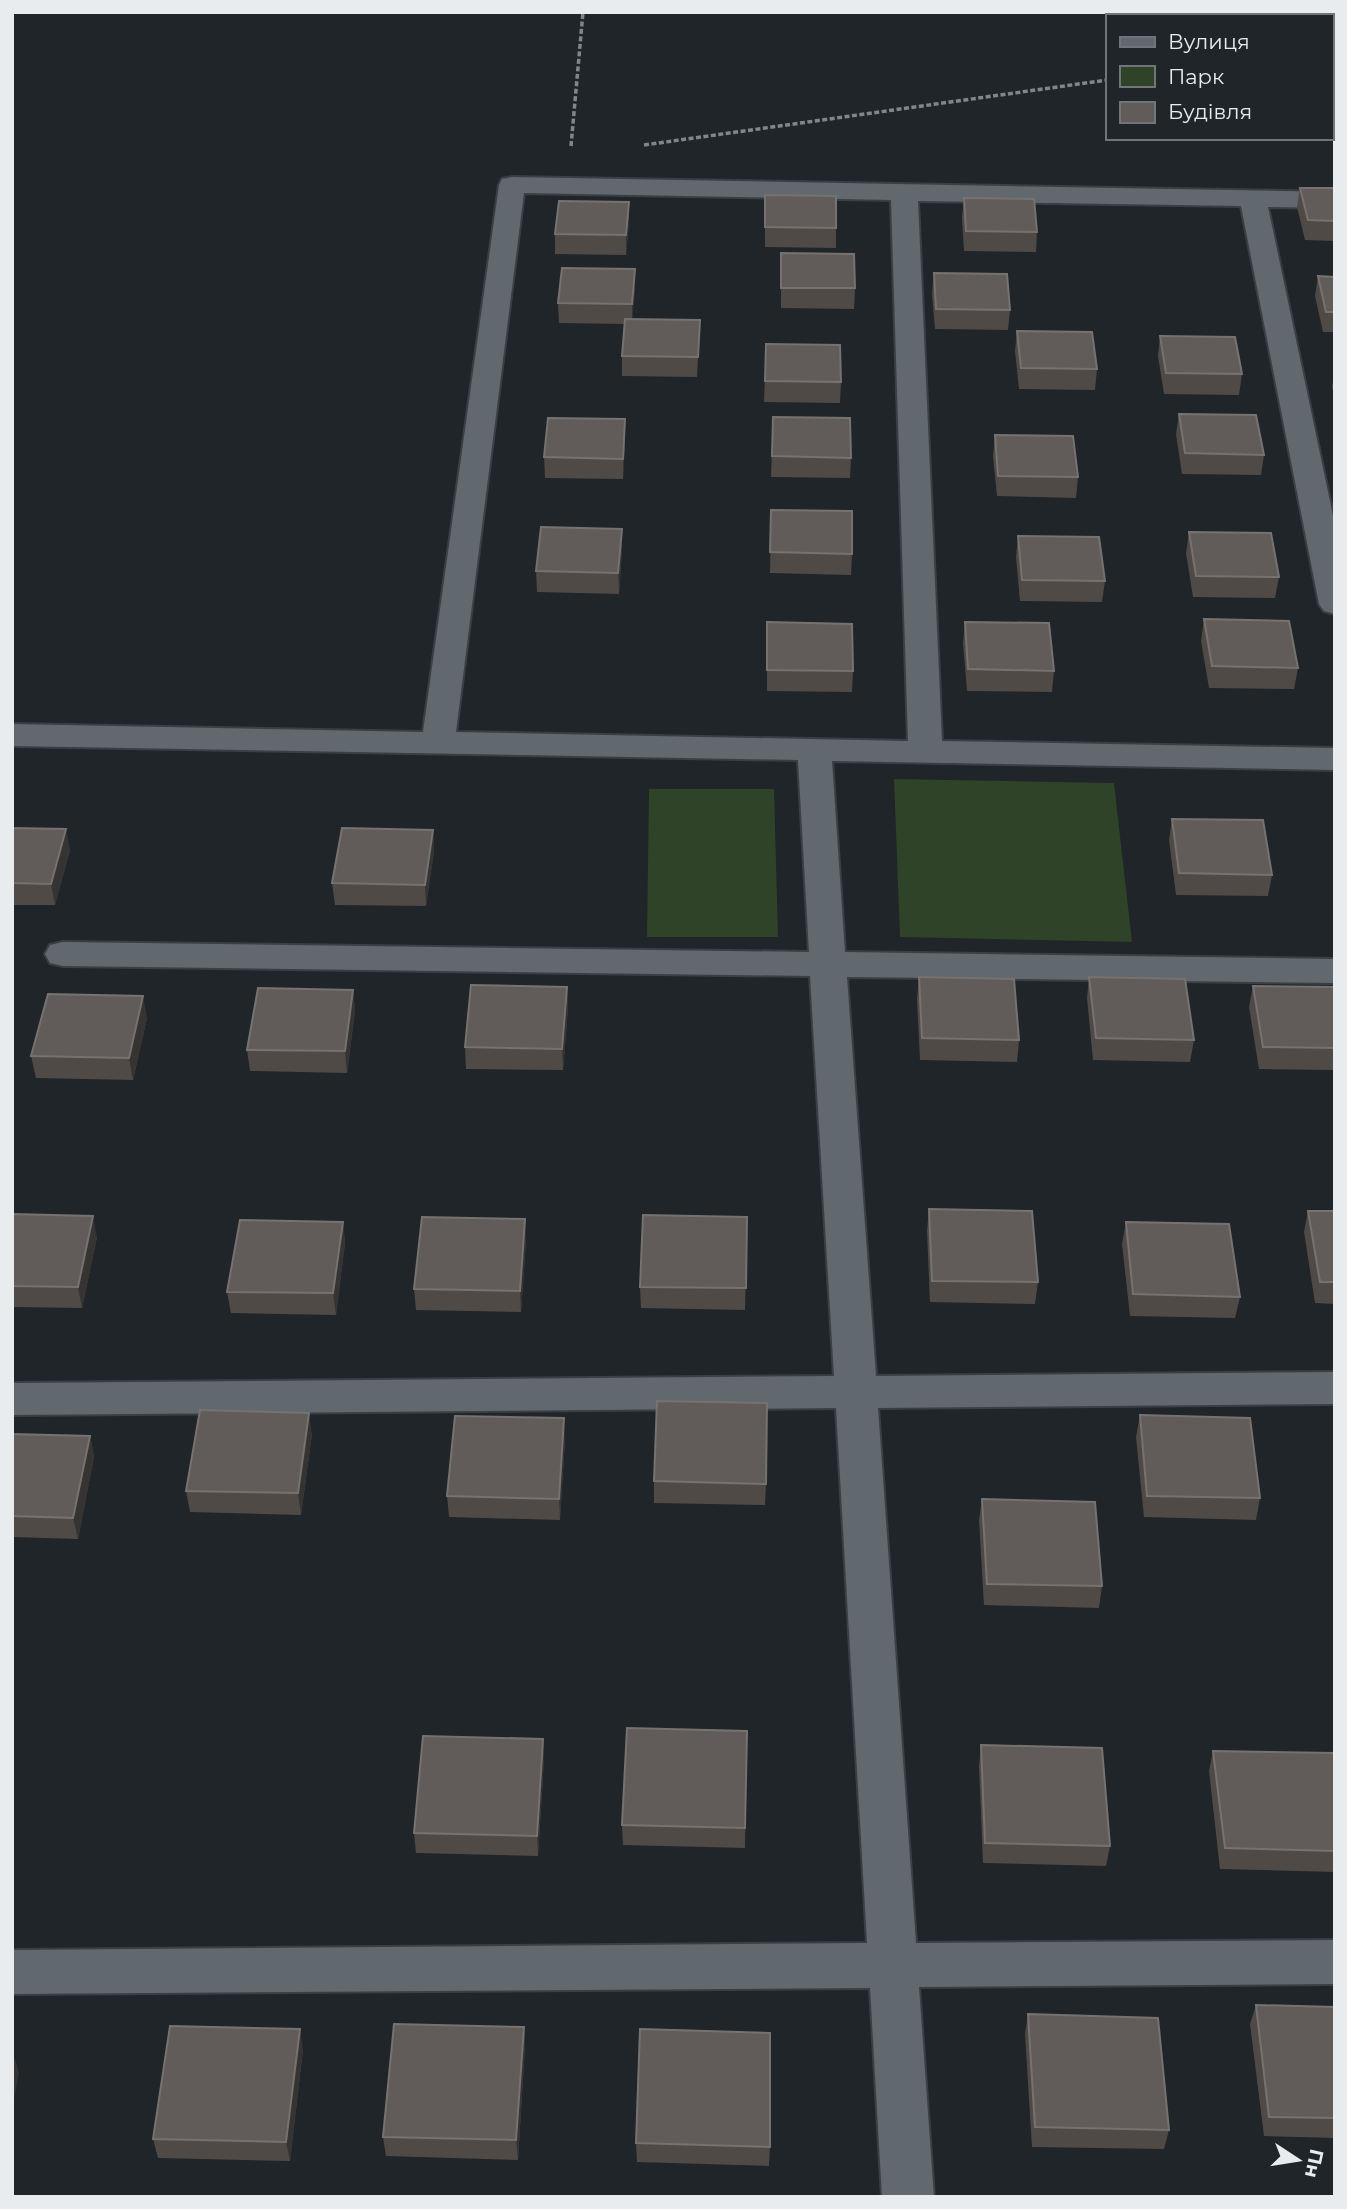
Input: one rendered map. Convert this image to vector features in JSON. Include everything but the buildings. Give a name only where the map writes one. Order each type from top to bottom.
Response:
[{"type":"street","points":[[438,743],[512,184],[1335,200]]},
{"type":"street","points":[[904,192],[925,751]]},
{"type":"street","points":[[1253,198],[1335,604]]},
{"type":"street","points":[[12,735],[1335,758]]},
{"type":"street","points":[[814,749],[908,2197]]},
{"type":"street","points":[[63,954],[1335,971]]},
{"type":"street","points":[[12,1399],[1335,1388]]},
{"type":"street","points":[[12,1972],[1335,1962]]},
{"type":"path","points":[[566,185],[583,12]]},
{"type":"path","points":[[639,145],[1106,80]]},
{"type":"green space","points":[[894,779],[1114,783],[1132,942],[900,937]]},
{"type":"green space","points":[[649,789],[774,789],[778,937],[647,937]]}]
